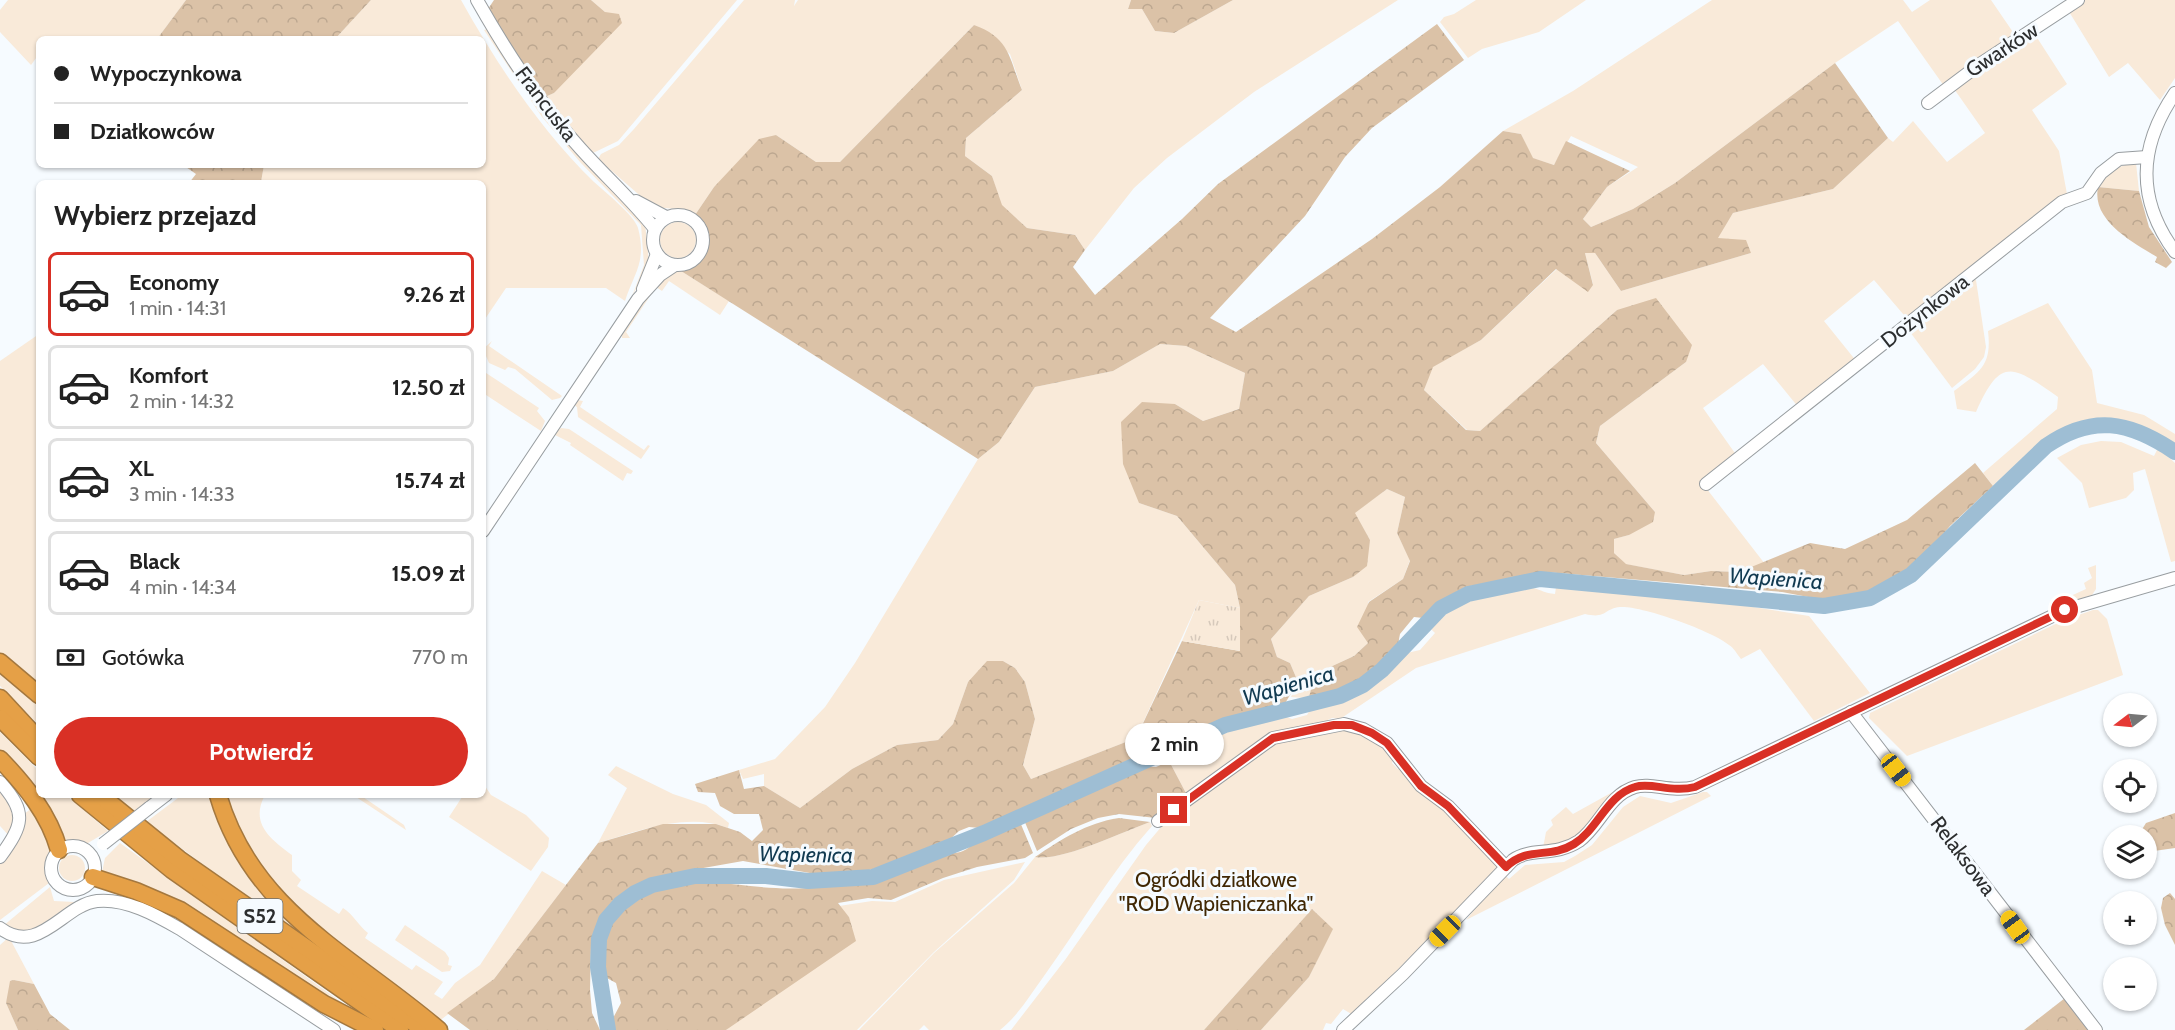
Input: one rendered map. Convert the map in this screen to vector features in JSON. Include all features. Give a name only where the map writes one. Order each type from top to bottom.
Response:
[{"type":"highway","points":[[0,662],[36,692]]},
{"type":"highway","points":[[0,698],[36,737]]},
{"type":"highway","points":[[0,718],[36,754]]},
{"type":"highway","points":[[0,759],[38,805],[52,830],[59,850]]},
{"type":"highway","name":"S52","points":[[84,798],[172,870],[400,1030]]},
{"type":"highway","name":"S52","points":[[104,798],[179,859],[424,1030]]},
{"type":"highway","points":[[219,798],[231,833],[266,887],[292,914],[439,1030]]},
{"type":"highway","points":[[93,877],[136,891],[180,910],[324,1004],[375,1030]]},
{"type":"street","name":"Francuska","points":[[477,0],[540,100],[579,147],[630,198],[655,230]]},
{"type":"street","name":"Gwarków","points":[[1928,103],[1980,64],[2078,0]]},
{"type":"street","points":[[2175,93],[2157,123],[2147,157],[2147,190],[2152,209],[2175,252]]},
{"type":"street","name":"Dożynkowa","points":[[1706,484],[2062,202],[2086,194],[2097,178],[2112,164],[2126,156],[2147,157]]},
{"type":"street","name":"Francuska","points":[[630,198],[666,217]]},
{"type":"street","points":[[486,527],[638,299],[660,275],[675,265],[692,261],[702,248],[703,239],[697,224],[691,218],[674,215],[666,217],[655,230],[653,238],[657,254],[675,265]]},
{"type":"street","points":[[638,299],[657,254]]},
{"type":"street","points":[[1343,1030],[1411,966],[1506,867],[1524,854],[1559,851],[1569,847],[1589,832],[1613,801],[1629,789],[1647,786],[1681,790],[1695,787],[2065,610],[2175,578]]},
{"type":"street","name":"Relaksowa","points":[[1851,712],[2096,1030]]},
{"type":"street","points":[[1158,821],[1273,738],[1344,724],[1363,729],[1387,743],[1421,786],[1448,806],[1506,867]]},
{"type":"street","points":[[0,782],[16,801],[21,817],[12,840],[0,857]]},
{"type":"street","points":[[90,854],[162,798]]},
{"type":"street","points":[[72,845],[85,849],[90,854],[95,865],[93,877],[83,888],[76,890],[62,888],[52,877],[50,870],[54,855],[59,850],[72,845]]},
{"type":"street","points":[[0,928],[16,934],[34,934],[52,927],[83,905],[99,901],[120,903],[159,917],[180,929],[334,1030]]},
{"type":"green space","points":[[8,0],[186,0],[159,36],[36,36],[36,58],[31,65],[0,32],[0,10]]},
{"type":"green space","points":[[186,0],[371,0],[338,36],[159,36]]},
{"type":"green space","points":[[371,0],[461,0],[482,36],[338,36]]},
{"type":"green space","points":[[494,0],[591,0],[605,12],[619,14],[622,23],[554,93],[545,97],[521,65],[488,9]]},
{"type":"green space","points":[[591,0],[737,0],[618,141],[593,153],[590,153],[545,97],[554,93],[605,12]]},
{"type":"green space","points":[[744,0],[795,0],[794,6],[798,0],[1131,0],[1128,9],[1142,9],[1155,31],[1174,33],[1233,0],[1398,0],[1254,92],[1167,158],[1134,188],[1085,250],[1075,235],[1027,228],[1001,205],[992,176],[965,156],[966,138],[1022,90],[1010,54],[974,25],[840,162],[816,162],[776,135],[714,187],[695,215],[687,210],[653,207],[598,159],[601,154],[619,145],[634,129]]},
{"type":"green space","points":[[1131,0],[1233,0],[1174,33],[1155,31],[1142,9],[1128,9]]},
{"type":"green space","points":[[1476,0],[1586,0],[1539,32],[1482,49],[1468,58],[1440,22],[1444,17],[1454,14]]},
{"type":"green space","points":[[1712,0],[1903,0],[1912,12],[1930,0],[1991,0],[2017,38],[1944,86],[1898,21],[1835,63],[1675,183],[1633,209],[1591,227],[1583,219],[1607,187],[1638,167],[1571,136],[1554,165],[1532,158],[1521,134],[1503,131],[1573,91]]},
{"type":"green space","points":[[2082,0],[2175,0],[2175,78],[2160,100],[2128,63],[2109,77],[2068,10]]},
{"type":"green space","points":[[1437,24],[1464,60],[1372,128],[1345,157],[1305,216],[1210,318],[1236,332],[1372,239],[1440,187],[1503,131],[1521,134],[1533,158],[1554,165],[1566,141],[1630,171],[1607,187],[1583,219],[1591,227],[1633,209],[1675,183],[1835,63],[1888,138],[1833,189],[1733,213],[1718,238],[1746,240],[1751,253],[1621,291],[1595,253],[1585,253],[1593,285],[1588,292],[1556,269],[1481,340],[1433,367],[1424,390],[1466,430],[1480,431],[1617,310],[1656,298],[1692,345],[1686,362],[1600,426],[1596,443],[1655,512],[1653,522],[1629,535],[1614,539],[1614,553],[1626,564],[1684,575],[1711,571],[1739,572],[1810,543],[1845,549],[1907,520],[1975,463],[1993,486],[1950,526],[1914,569],[1870,594],[1824,600],[1782,592],[1546,572],[1465,587],[1437,604],[1423,618],[1414,617],[1400,634],[1397,649],[1365,678],[1340,691],[1308,701],[1315,674],[1354,656],[1368,643],[1357,627],[1369,602],[1403,579],[1410,561],[1397,533],[1405,497],[1387,489],[1355,513],[1370,540],[1367,566],[1353,577],[1309,596],[1271,639],[1277,657],[1290,663],[1298,682],[1284,705],[1225,722],[1162,748],[1158,744],[1141,752],[1138,759],[980,828],[969,827],[959,831],[946,843],[909,860],[853,874],[821,875],[743,861],[675,873],[633,889],[608,909],[591,945],[592,1013],[600,1030],[470,1030],[447,1013],[494,979],[598,843],[663,824],[716,824],[740,832],[752,841],[763,830],[759,814],[734,814],[720,806],[715,793],[698,792],[695,784],[739,770],[744,789],[764,786],[800,808],[852,769],[897,745],[938,740],[953,724],[968,682],[987,661],[1003,661],[1015,668],[1025,682],[1035,719],[1023,765],[1031,779],[1136,738],[1182,641],[1240,651],[1240,608],[1235,585],[1177,516],[1139,503],[1123,464],[1121,422],[1142,402],[1175,404],[1203,421],[1239,409],[1245,373],[1186,346],[1160,344],[1113,371],[1035,387],[999,442],[978,459],[681,271],[699,262],[708,247],[708,231],[695,215],[714,187],[759,139],[776,135],[816,162],[840,162],[974,25],[986,30],[995,36],[1007,50],[1022,90],[966,138],[965,156],[992,176],[1002,205],[1027,228],[1075,235],[1085,250],[1073,267],[1095,295],[1182,219],[1218,184]]},
{"type":"green space","points":[[487,29],[645,223],[649,262],[631,299],[644,265],[641,225],[580,162],[542,117],[484,30]]},
{"type":"green space","points":[[2034,33],[2067,84],[2032,110],[2059,151],[2067,194],[1909,321],[1874,280],[1824,321],[1857,362],[1799,408],[1763,364],[1703,408],[1737,456],[1703,484],[1765,564],[1739,572],[1711,571],[1684,575],[1625,564],[1614,553],[1614,539],[1629,535],[1655,512],[1596,443],[1600,426],[1686,362],[1617,310],[1480,431],[1467,430],[1424,390],[1432,367],[1481,340],[1557,269],[1588,291],[1593,284],[1585,253],[1595,253],[1621,291],[1751,253],[1717,238],[1733,213],[1833,189],[1888,138],[1893,142],[1913,121],[1947,162],[1985,133],[1952,86]]},
{"type":"green space","points":[[486,42],[538,119],[574,162],[636,223],[640,240],[640,259],[625,301],[606,288],[506,288],[486,318],[486,180],[261,180],[263,168],[486,168]]},
{"type":"green space","points":[[2136,163],[2139,191],[2098,187],[2113,170]]},
{"type":"green space","points":[[187,168],[263,168],[261,180],[191,180],[196,174]]},
{"type":"green space","points":[[2098,187],[2139,191],[2149,227],[2172,262],[2166,268],[2155,262],[2157,257],[2116,230],[2101,210]]},
{"type":"green space","points":[[678,222],[690,228],[696,240],[690,252],[678,258],[666,252],[660,240],[666,228]]},
{"type":"green space","points":[[681,271],[729,301],[720,315],[669,281],[662,291],[656,287],[626,332],[630,338],[622,338],[622,333],[646,295],[662,279],[671,273]]},
{"type":"green space","points":[[1973,277],[1976,280],[1986,347],[1984,357],[1975,369],[1952,388],[1907,328]]},
{"type":"green space","points":[[2048,303],[2092,370],[2097,403],[2144,415],[2175,434],[2175,445],[2145,429],[2119,421],[2096,419],[2075,423],[2056,432],[2036,446],[1993,486],[1983,473],[2057,409],[2058,397],[2030,378],[2010,372],[2001,374],[1993,381],[1976,412],[1957,409],[1954,391],[1971,378],[1986,360],[1989,343],[1988,331]]},
{"type":"green space","points":[[36,336],[36,686],[0,654],[0,361]]},
{"type":"green space","points":[[492,341],[489,346],[562,396],[552,400],[515,369],[508,367],[505,370],[489,363],[486,346]]},
{"type":"green space","points":[[1160,344],[1186,346],[1245,373],[1239,409],[1203,421],[1175,404],[1139,503],[1177,516],[1235,585],[1240,608],[1199,600],[1136,738],[1031,779],[1023,765],[1035,719],[1025,682],[1015,668],[1003,661],[968,682],[953,724],[938,740],[897,745],[852,769],[800,808],[764,786],[764,774],[743,779],[739,770],[775,759],[825,707],[855,663],[978,459],[999,442],[1035,387],[1113,371]]},
{"type":"green space","points":[[486,373],[539,408],[537,411],[545,421],[541,431],[486,395]]},
{"type":"green space","points":[[577,400],[583,401],[580,407],[644,450],[648,445],[650,446],[641,459],[578,417],[577,407],[574,405]]},
{"type":"green space","points":[[561,428],[569,429],[633,471],[631,474],[627,473],[623,481],[570,445],[571,443],[553,434]]},
{"type":"green space","points":[[2101,441],[2121,442],[2154,456],[2158,448],[2175,463],[2175,561],[2171,562],[2145,469],[2133,473],[2134,490],[2126,498],[2089,508],[2082,483],[2057,458],[2081,445]]},
{"type":"green space","points":[[1387,489],[1405,497],[1397,533],[1410,560],[1403,579],[1368,602],[1368,643],[1354,656],[1315,674],[1308,701],[1304,698],[1291,697],[1298,682],[1290,663],[1277,657],[1271,639],[1309,596],[1353,577],[1370,540],[1354,513]]},
{"type":"green space","points":[[2096,565],[2096,589],[2092,595],[2055,607],[2053,604],[2086,589],[2084,583],[2092,578],[2088,568]]},
{"type":"green space","points":[[1556,587],[1709,600],[1809,616],[1870,693],[1814,721],[1760,649],[1741,659],[1721,639],[1693,626],[1659,614],[1620,607],[1601,615],[1585,614],[1416,668],[1340,719],[1332,718],[1316,726],[1286,729],[1188,797],[1167,757],[1237,726],[1281,715],[1292,719],[1307,715],[1310,710],[1340,701],[1363,690],[1407,653],[1420,650],[1435,633],[1430,628],[1455,608],[1464,604],[1522,588],[1533,588],[1555,594]]},
{"type":"green space","points":[[1199,600],[1240,608],[1240,651],[1182,641]]},
{"type":"green space","points":[[2098,610],[2107,619],[2123,675],[1907,756],[1869,718],[1870,713],[2064,620]]},
{"type":"green space","points":[[0,668],[36,699],[36,722],[0,686]]},
{"type":"green space","name":"Ogródki działkowe \"ROD Wapieniczanka\"","points":[[1344,730],[1373,736],[1394,758],[1392,763],[1398,769],[1402,769],[1442,805],[1499,867],[1353,1015],[1343,1009],[1331,1024],[1326,1023],[1323,1030],[1261,1030],[1309,977],[1332,929],[1312,909],[1204,1030],[1011,1030],[1065,960],[1146,845],[1167,820],[1274,743]]},
{"type":"green space","points":[[0,732],[36,768],[36,798],[70,798],[108,831],[88,843],[62,843],[0,752]]},
{"type":"green space","points":[[1167,757],[1188,797],[1156,818],[1119,814],[1098,818],[1071,829],[1037,851],[1024,820],[1140,766],[1156,767],[1165,763]]},
{"type":"green space","points":[[616,766],[673,794],[706,805],[729,823],[728,828],[696,822],[680,823],[646,829],[598,843],[627,788],[608,775]]},
{"type":"green space","points":[[0,786],[16,809],[10,837],[0,826]]},
{"type":"green space","points":[[486,788],[491,795],[526,815],[549,838],[548,847],[531,871],[449,817],[461,798],[486,798]]},
{"type":"green space","points":[[1618,789],[1577,838],[1543,848],[1546,832],[1553,825],[1551,820],[1566,807],[1573,814]]},
{"type":"green space","points":[[1703,792],[1711,796],[1466,920],[1504,874],[1509,879],[1525,865],[1564,862],[1575,856],[1592,845],[1623,807],[1640,796],[1671,803]]},
{"type":"green space","points":[[118,798],[152,798],[134,812]]},
{"type":"green space","points":[[178,798],[213,798],[224,829],[354,969],[231,885],[146,822]]},
{"type":"green space","points":[[226,798],[264,798],[261,805],[261,823],[270,837],[292,855],[292,871],[301,880],[297,886],[339,914],[343,908],[368,933],[365,938],[412,970],[416,965],[443,982],[434,994],[442,999],[455,983],[480,965],[542,871],[566,885],[494,979],[438,1022],[295,910],[258,870]]},
{"type":"green space","points":[[358,798],[364,798],[404,825],[406,830]]},
{"type":"green space","points":[[32,808],[53,848],[46,862],[49,883],[0,920],[0,863],[24,814]]},
{"type":"green space","points":[[2175,813],[2175,848],[2157,851],[2157,825],[2145,825]]},
{"type":"green space","points":[[1119,818],[1150,822],[1075,851],[1035,857],[1085,828]]},
{"type":"green space","points":[[1020,822],[1033,853],[1025,858],[977,867],[943,878],[891,900],[868,898],[838,903],[849,917],[856,941],[726,1030],[612,1030],[611,1022],[621,1003],[616,983],[605,977],[603,954],[606,931],[620,909],[644,894],[672,885],[698,882],[795,888],[870,882],[893,876],[949,853],[962,851],[983,837]]},
{"type":"green space","points":[[1150,822],[1152,826],[1109,880],[1029,998],[1000,1030],[929,1030],[924,1025],[919,1030],[859,1030],[934,953],[1014,883],[1035,857],[1075,851]]},
{"type":"green space","points":[[120,843],[369,1022],[194,910],[102,872],[105,858]]},
{"type":"green space","points":[[72,855],[81,859],[85,868],[81,877],[72,881],[63,877],[59,868],[63,859]]},
{"type":"green space","points":[[1025,862],[1014,880],[934,952],[857,1030],[726,1030],[849,917],[839,906],[872,901],[895,902],[944,880]]},
{"type":"green space","points":[[50,887],[54,901],[75,902],[76,905],[48,926],[26,933],[3,926]]},
{"type":"green space","points":[[2170,893],[2175,899],[2175,945],[2165,925],[2161,908],[2163,898]]},
{"type":"green space","points":[[1312,909],[1333,929],[1309,977],[1261,1030],[1204,1030]]},
{"type":"green space","points":[[405,925],[445,952],[449,958],[448,965],[452,966],[450,971],[442,972],[395,940]]},
{"type":"green space","points":[[9,937],[34,984],[14,980],[6,1003],[18,1030],[0,1030],[0,945]]},
{"type":"green space","points":[[10,981],[34,984],[50,1014],[70,1030],[18,1030],[6,1003]]},
{"type":"green space","points":[[2065,998],[2090,1030],[2024,1030]]},
{"type":"waterway","name":"Wapienica","points":[[608,1030],[598,967],[599,939],[606,920],[620,904],[635,893],[652,885],[695,876],[766,876],[808,881],[873,877],[984,833],[1225,725],[1340,696],[1363,685],[1382,670],[1441,608],[1468,594],[1540,579],[1824,606],[1870,598],[1911,575],[2046,446],[2063,436],[2079,429],[2110,425],[2142,433],[2175,452]]},
{"type":"route","points":[[1174,810],[1273,738],[1334,725],[1352,725],[1372,733],[1387,743],[1421,786],[1448,806],[1506,867],[1518,856],[1559,851],[1581,840],[1613,801],[1629,789],[1637,786],[1666,790],[1695,787],[2065,610]]}]
